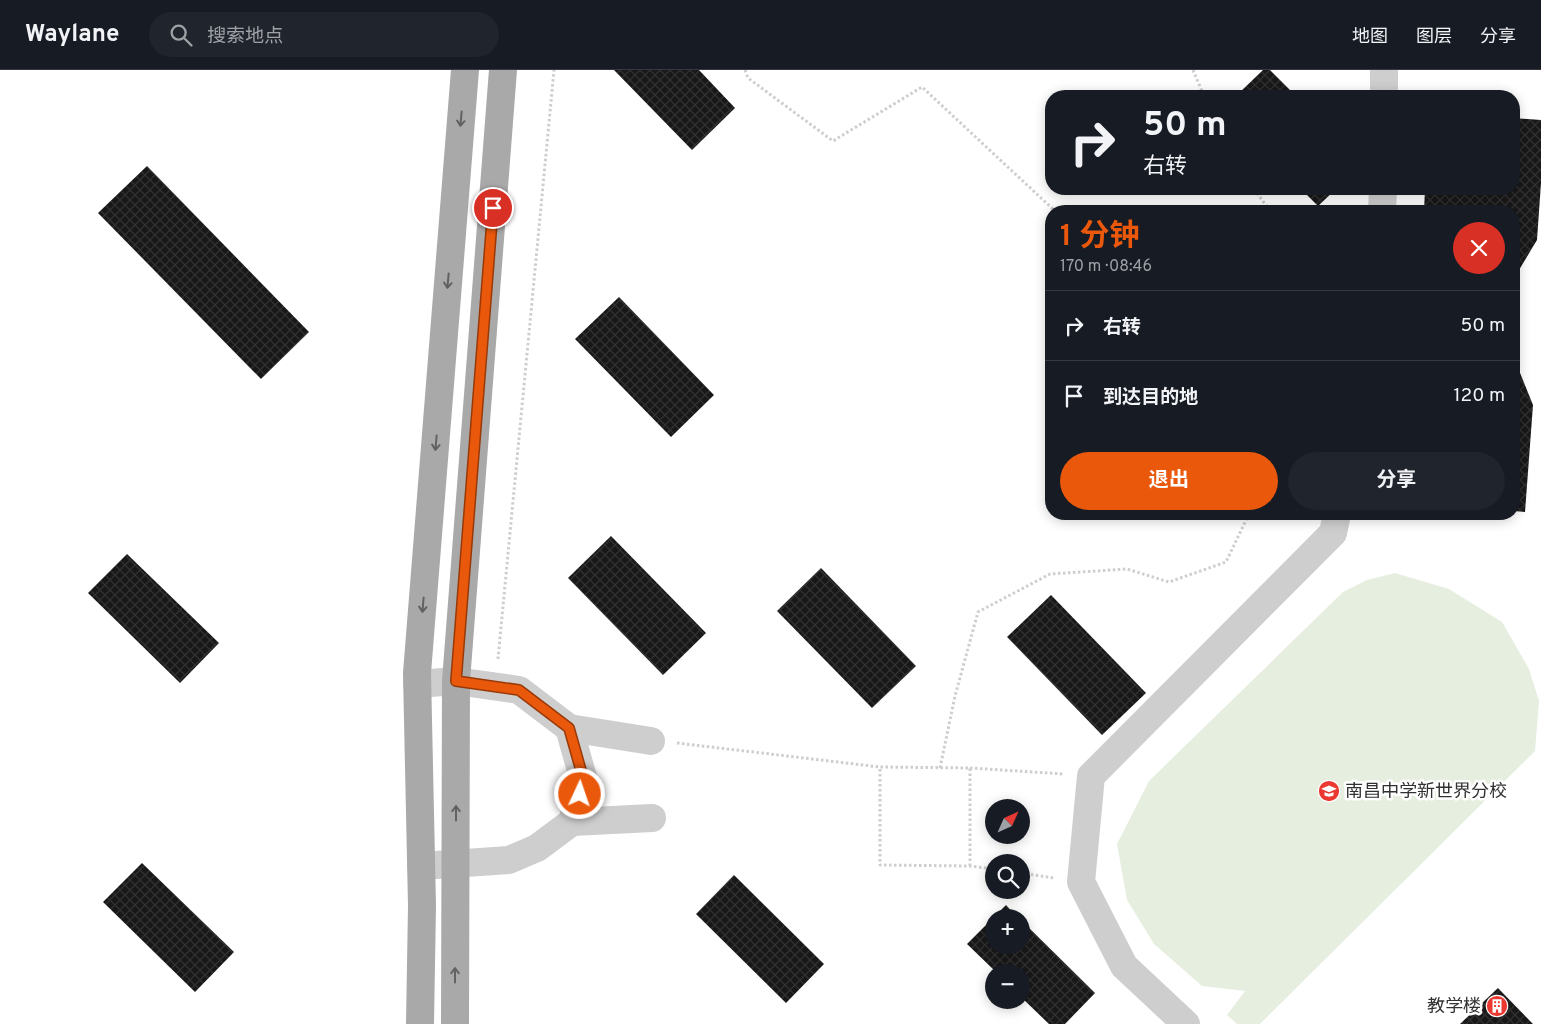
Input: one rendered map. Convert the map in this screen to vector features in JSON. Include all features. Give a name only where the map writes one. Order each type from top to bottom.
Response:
[{"type":"main road","points":[[420,1024],[421,866],[417,684],[465,70]]},
{"type":"main road","points":[[455,1024],[456,681],[503,70]]},
{"type":"street","points":[[1384,70],[1384,90]]},
{"type":"street","points":[[1186,1024],[1124,966],[1082,882],[1091,776],[1333,533],[1335,520]]},
{"type":"street","points":[[417,684],[456,681],[519,690],[569,728],[651,740]]},
{"type":"street","points":[[569,728],[584,781],[572,822]]},
{"type":"street","points":[[421,866],[508,860],[537,848],[572,822],[652,818]]},
{"type":"path","points":[[496,686],[554,70]]},
{"type":"path","points":[[745,70],[748,78],[833,141],[922,86],[1049,205]]},
{"type":"path","points":[[1193,70],[1201,90]]},
{"type":"path","points":[[940,768],[955,696],[978,612],[1050,574],[1127,569],[1169,582],[1226,562],[1246,520]]},
{"type":"path","points":[[651,740],[880,767],[970,768],[1091,776]]},
{"type":"path","points":[[880,767],[880,865],[985,868]]},
{"type":"path","points":[[970,768],[970,866]]},
{"type":"path","points":[[1030,874],[1082,882]]},
{"type":"shaded area","name":"南昌中学新世界分校","points":[[1395,573],[1449,589],[1502,622],[1529,669],[1539,701],[1535,751],[1260,1024],[1237,1024],[1227,1015],[1245,991],[1202,986],[1154,944],[1127,900],[1117,844],[1149,781],[1343,592],[1367,580]]},
{"type":"building","points":[[614,70],[699,70],[735,108],[692,150]]},
{"type":"building","points":[[1263,70],[1270,70],[1290,90],[1242,90]]},
{"type":"building","points":[[1520,118],[1541,120],[1541,183],[1537,240],[1520,268],[1520,205],[1424,205],[1425,195],[1520,195]]},
{"type":"building","points":[[147,166],[309,332],[261,379],[98,213]]},
{"type":"building","points":[[1307,195],[1330,195],[1319,205]]},
{"type":"building","points":[[619,297],[714,395],[671,437],[575,339]]},
{"type":"building","points":[[1520,373],[1533,405],[1525,512],[1520,512]]},
{"type":"building","points":[[611,536],[706,633],[663,675],[568,578]]},
{"type":"building","points":[[127,554],[219,643],[180,683],[88,593]]},
{"type":"building","points":[[821,568],[916,666],[872,708],[777,611]]},
{"type":"building","points":[[1051,595],[1146,693],[1102,735],[1007,637]]},
{"type":"building","points":[[142,863],[234,952],[195,992],[103,902]]},
{"type":"building","points":[[734,875],[824,964],[786,1003],[696,914]]},
{"type":"building","points":[[985,926],[985,954],[1030,954],[1030,929],[1095,993],[1065,1024],[1049,1024],[1030,1006],[1030,964],[988,964],[967,944]]},
{"type":"building","name":"教学楼","points":[[1498,988],[1533,1024],[1460,1024]]},
{"type":"place","name":"南昌中学新世界分校","points":[[1329,791]]},
{"type":"place","name":"教学楼","points":[[1497,1006]]},
{"type":"route","points":[[493,208],[456,681],[519,690],[569,728],[584,781],[580,794]]}]
